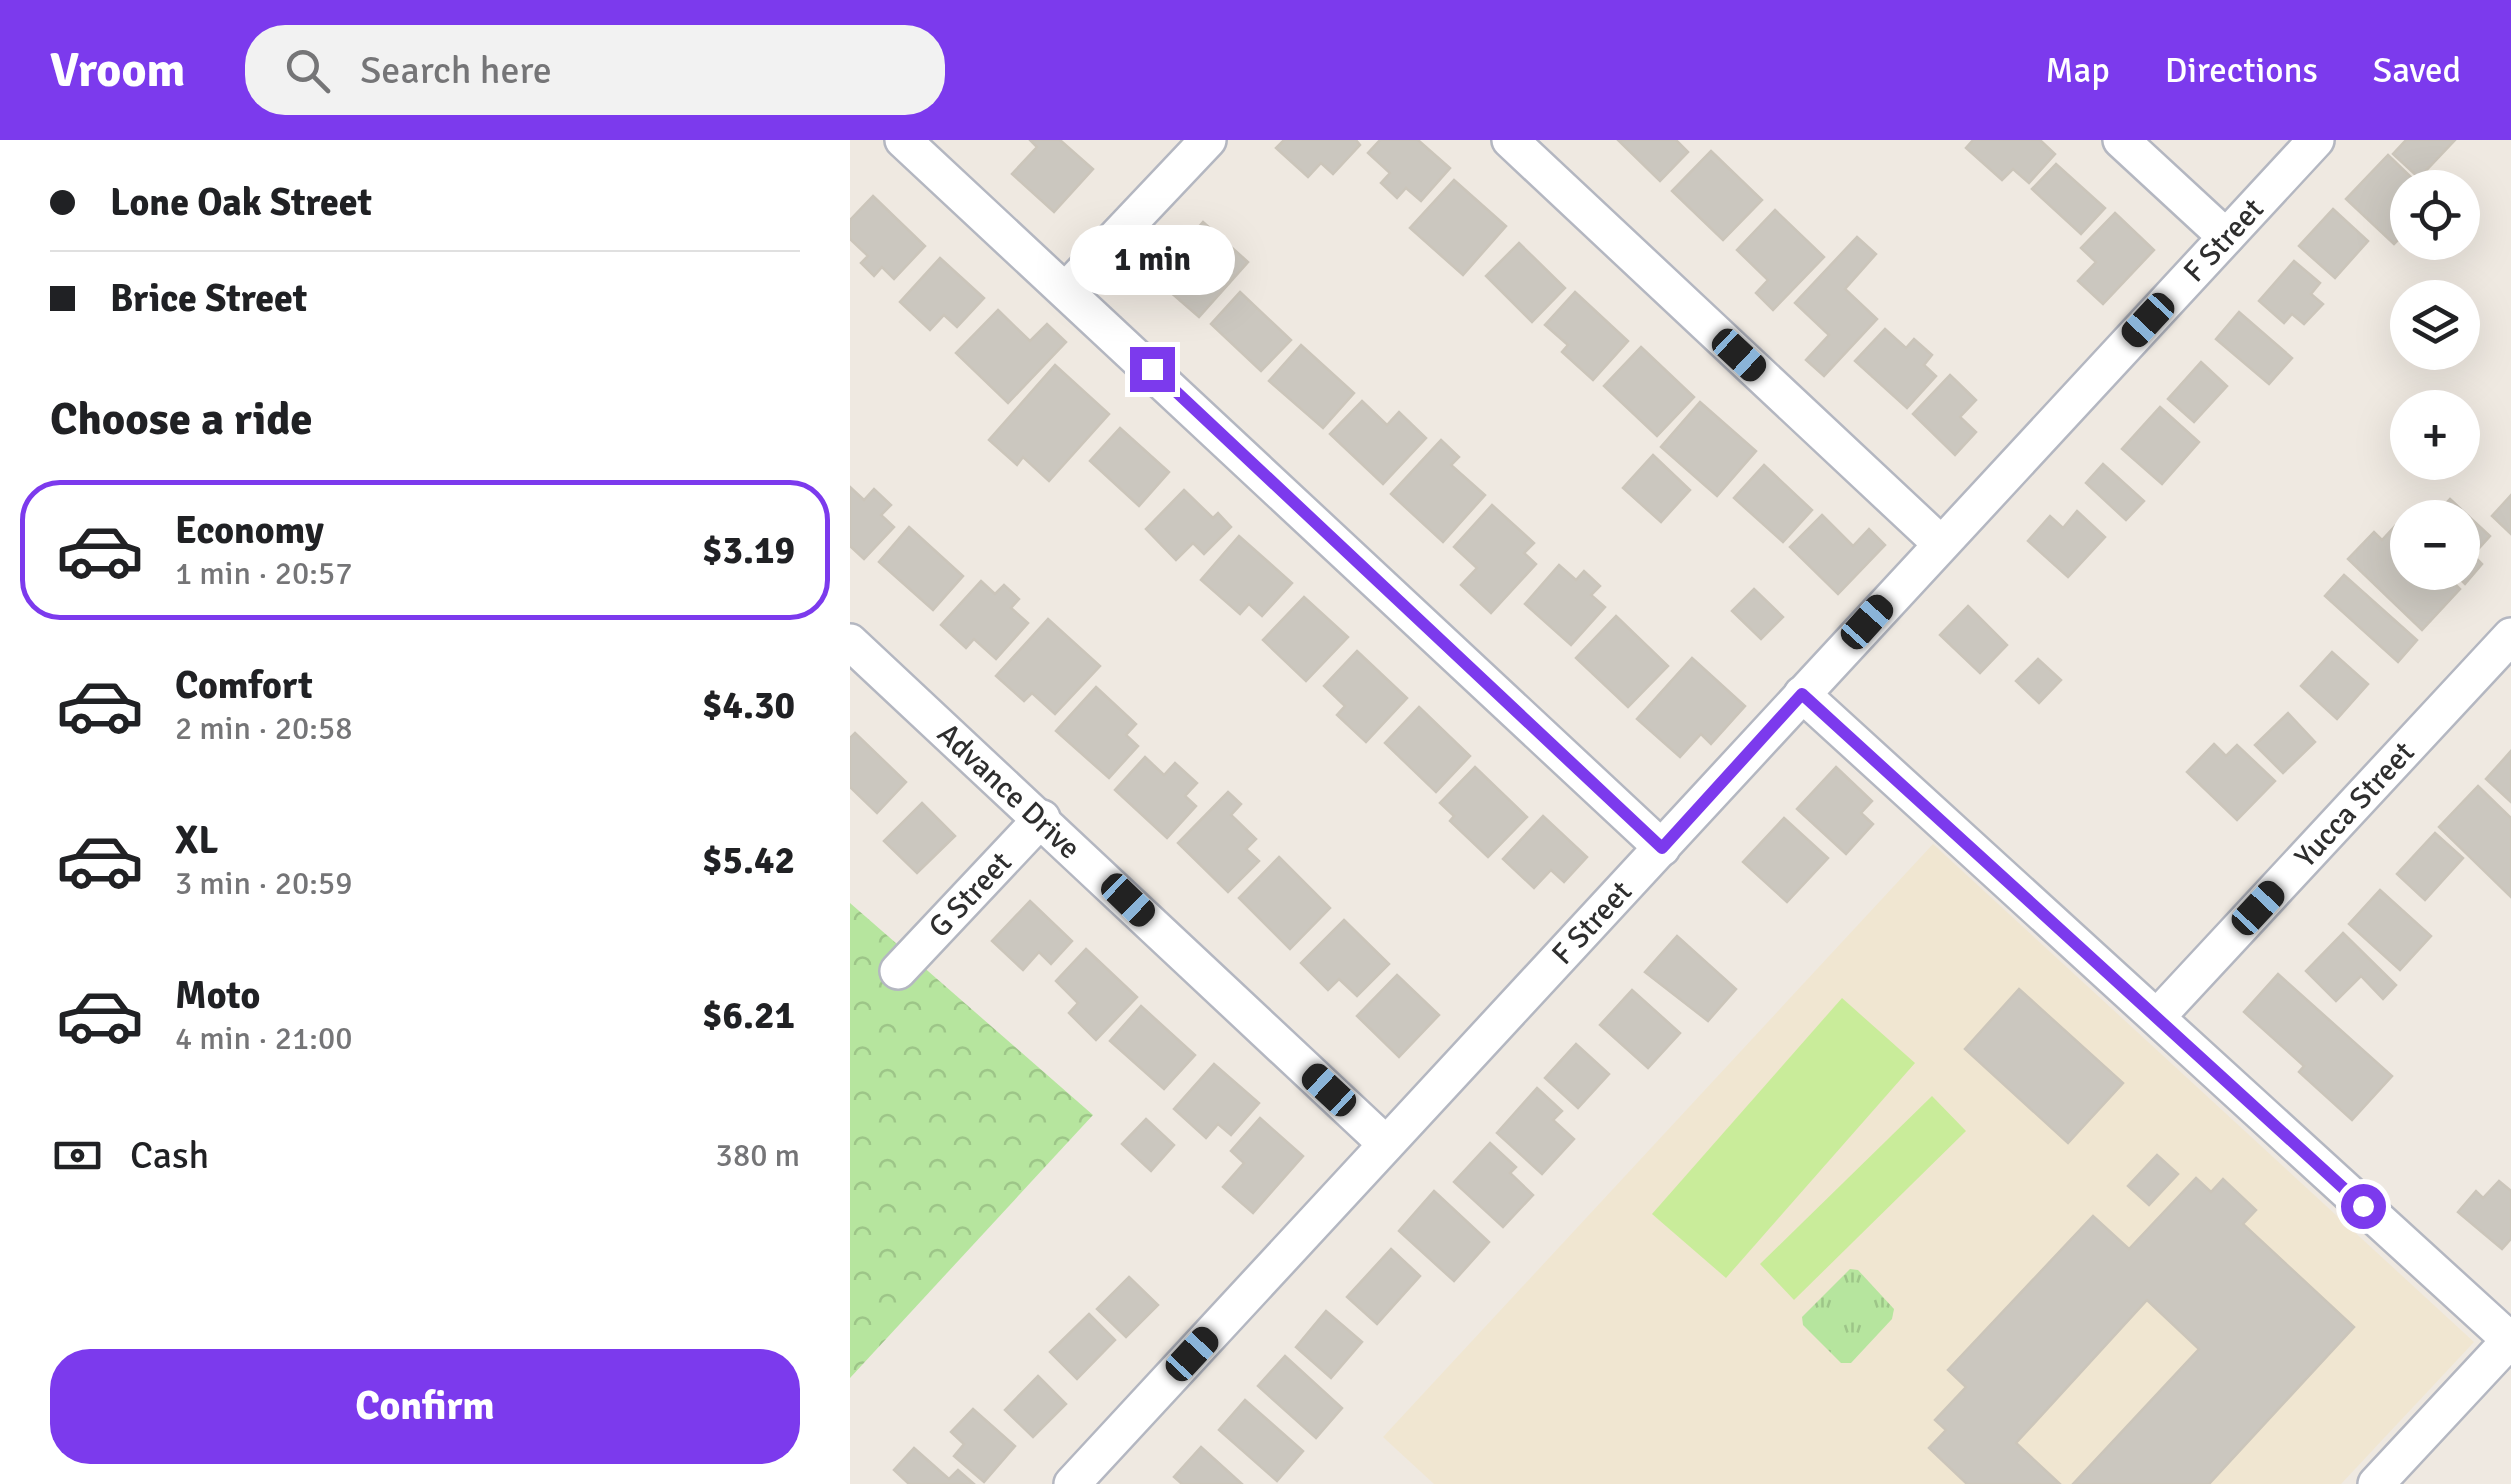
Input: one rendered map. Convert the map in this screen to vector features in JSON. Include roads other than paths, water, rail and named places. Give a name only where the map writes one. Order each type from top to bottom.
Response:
[{"type":"street","points":[[903,140],[1662,848]]},
{"type":"street","points":[[1067,289],[1208,140]]},
{"type":"street","points":[[1510,140],[1940,542]]},
{"type":"street","points":[[2121,140],[2226,238]]},
{"type":"street","name":"F Street","points":[[1072,1484],[2316,140]]},
{"type":"street","name":"Yucca Street","points":[[2158,1017],[2511,636]]},
{"type":"street","name":"Advance Drive","points":[[850,642],[1386,1144]]},
{"type":"street","points":[[1802,694],[2511,1340],[2376,1484]]},
{"type":"street","name":"G Street","points":[[898,971],[1042,818]]}]
